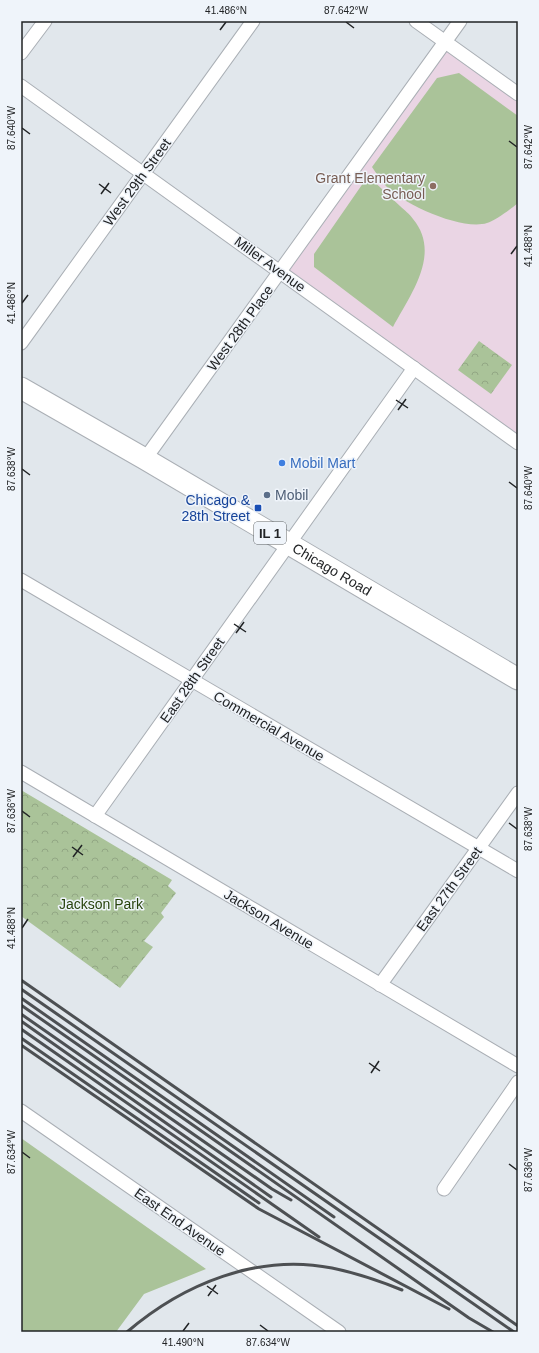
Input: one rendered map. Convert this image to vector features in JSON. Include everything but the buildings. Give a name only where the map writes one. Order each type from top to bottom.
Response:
[{"type":"main road","name":"Chicago Road","points":[[21,388],[145,459],[518,679]]},
{"type":"street","points":[[21,53],[45,21]]},
{"type":"street","name":"West 29th Street","points":[[21,343],[253,21]]},
{"type":"street","points":[[416,21],[518,94]]},
{"type":"street","name":"West 28th Place","points":[[145,459],[460,21]]},
{"type":"street","name":"Miller Avenue","points":[[21,86],[518,443]]},
{"type":"street","name":"East 28th Street","points":[[95,816],[414,368]]},
{"type":"street","name":"Commercial Avenue","points":[[21,580],[518,871]]},
{"type":"street","name":"Jackson Avenue","points":[[21,772],[518,1066]]},
{"type":"street","name":"East 27th Street","points":[[380,985],[518,793]]},
{"type":"street","points":[[444,1189],[518,1082]]},
{"type":"street","name":"East End Avenue","points":[[21,1111],[339,1332]]},
{"type":"shaded area","name":"Grant Elementary School","points":[[446,50],[518,102],[518,435],[286,269]]},
{"type":"green space","points":[[459,73],[518,116],[518,203],[499,217],[487,223],[463,223],[448,220],[418,207],[393,192],[385,185],[372,167],[437,78]]},
{"type":"green space","points":[[368,176],[412,217],[421,232],[424,246],[424,260],[420,274],[393,327],[314,267],[314,254]]},
{"type":"green space","points":[[479,341],[512,365],[491,394],[458,370]]},
{"type":"green space","name":"Jackson Park","points":[[21,790],[172,880],[168,886],[176,893],[161,913],[164,917],[144,941],[153,947],[120,988],[21,916]]},
{"type":"green space","points":[[21,1138],[206,1269],[144,1294],[116,1332],[21,1332]]},
{"type":"railway","points":[[21,980],[518,1326]]},
{"type":"railway","points":[[21,989],[514,1332]]},
{"type":"railway","points":[[21,998],[334,1217]]},
{"type":"railway","points":[[21,1005],[469,1318],[493,1332]]},
{"type":"railway","points":[[21,1014],[272,1189],[291,1200]]},
{"type":"railway","points":[[21,1021],[271,1197]]},
{"type":"railway","points":[[21,1029],[319,1237]]},
{"type":"railway","points":[[21,1038],[259,1203]]},
{"type":"railway","points":[[21,1045],[259,1209],[449,1309]]},
{"type":"railway","points":[[127,1332],[172,1300],[197,1287],[223,1276],[249,1269],[277,1265],[304,1264],[350,1272],[402,1290]]},
{"type":"place","name":"Grant Elementary School","points":[[433,186]]},
{"type":"place","name":"Mobil Mart","points":[[282,463]]},
{"type":"place","name":"Mobil","points":[[267,495]]},
{"type":"place","name":"Chicago & 28th Street","points":[[258,508]]}]
